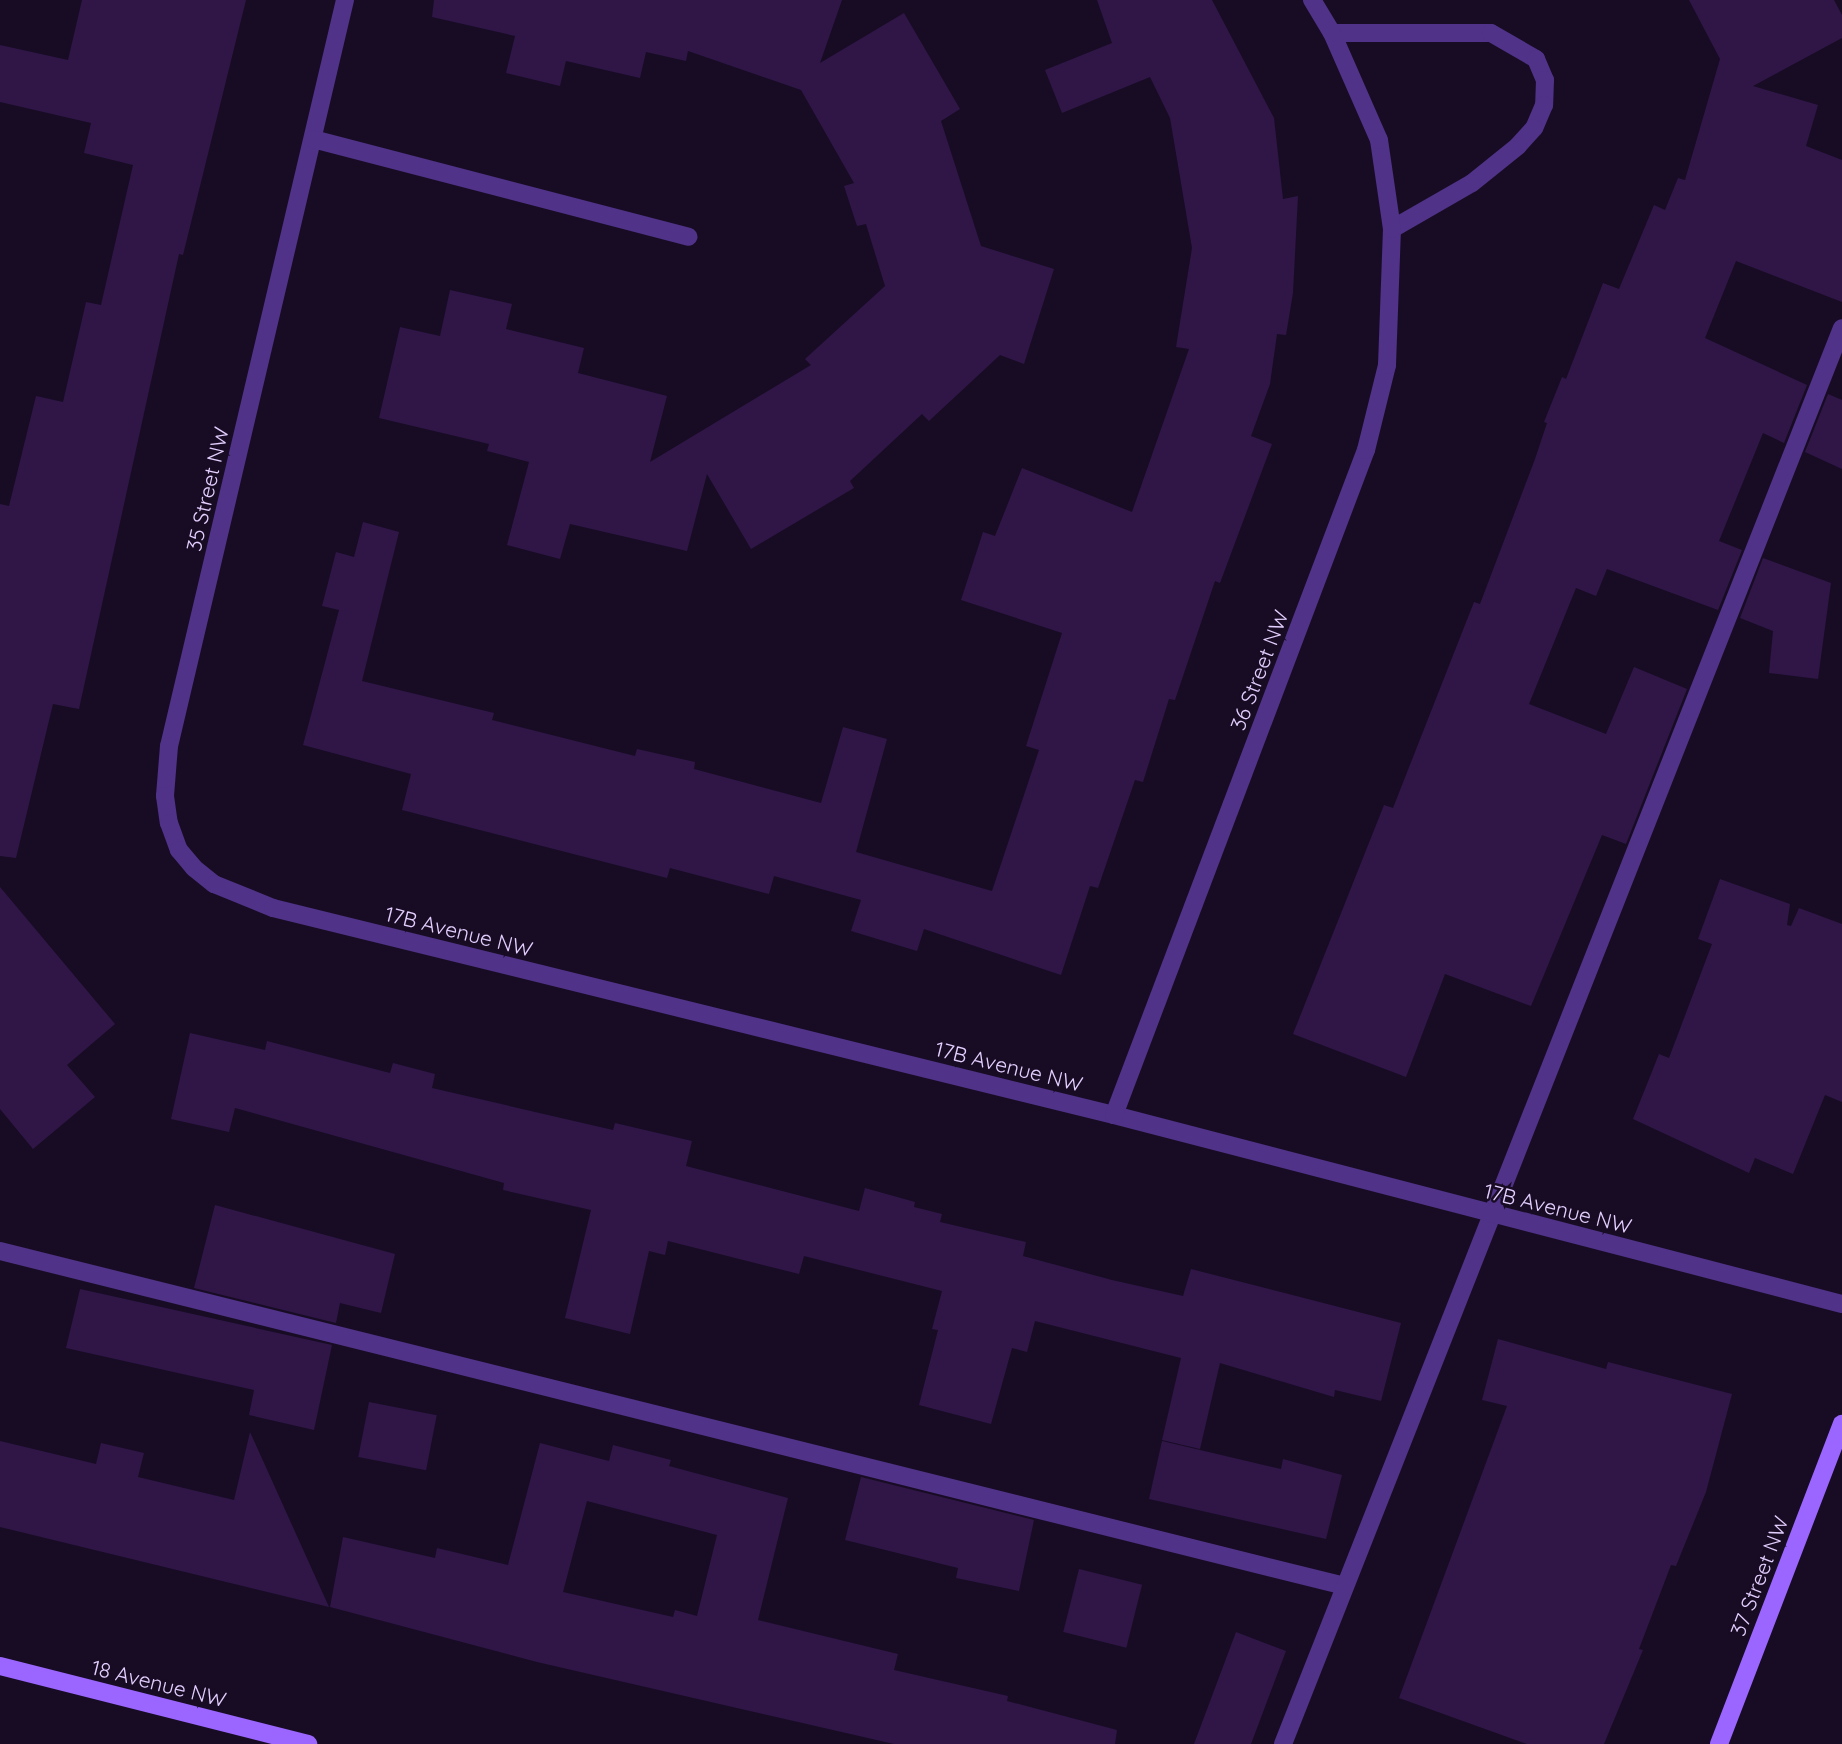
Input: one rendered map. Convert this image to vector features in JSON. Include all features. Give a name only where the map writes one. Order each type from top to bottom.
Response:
[{"type":"street","name":"35 Street NW","points":[[179,850],[165,796],[169,746],[345,0]]},
{"type":"street","name":"36 Street NW","points":[[1114,1115],[1366,450],[1387,365],[1392,229],[1379,140],[1332,33],[1312,0]]},
{"type":"street","points":[[1332,33],[1491,33],[1536,59],[1545,80],[1544,105],[1534,128],[1518,146],[1472,183],[1392,229]]},
{"type":"street","points":[[313,139],[688,237]]},
{"type":"street","points":[[1283,1744],[1842,328]]},
{"type":"street","name":"17B Avenue NW","points":[[179,850],[214,884],[273,908],[1114,1115],[1842,1304]]},
{"type":"street","points":[[0,1251],[1345,1586]]},
{"type":"street","name":"37 Street NW","points":[[1719,1744],[1842,1424]]},
{"type":"street","name":"18 Avenue NW","points":[[0,1666],[308,1744]]},
{"type":"building","points":[[82,0],[246,0],[183,255],[179,254],[79,709],[53,704],[16,858],[0,856],[0,504],[9,506],[36,396],[63,402],[86,302],[101,305],[133,165],[84,153],[91,123],[0,102],[0,45],[68,60]]},
{"type":"building","points":[[434,0],[842,0],[820,63],[904,13],[960,109],[941,121],[981,246],[1054,269],[1024,364],[1000,355],[929,421],[922,414],[850,481],[854,488],[751,549],[707,474],[687,551],[570,524],[560,559],[507,545],[529,462],[487,451],[489,444],[379,418],[400,327],[440,336],[450,290],[512,304],[506,329],[584,348],[578,373],[667,396],[650,462],[811,365],[805,359],[885,286],[866,224],[857,226],[844,186],[854,183],[801,90],[688,51],[686,61],[646,52],[640,78],[566,61],[560,86],[506,73],[515,36],[432,17]]},
{"type":"building","points":[[1097,0],[1212,0],[1274,118],[1283,199],[1298,196],[1293,293],[1286,335],[1277,334],[1270,384],[1251,436],[1272,444],[1220,583],[1215,581],[1175,700],[1169,699],[1143,782],[1135,780],[1098,888],[1090,886],[1061,975],[924,929],[917,951],[851,931],[861,900],[774,876],[769,894],[670,868],[667,878],[402,810],[411,774],[303,745],[339,610],[322,606],[336,552],[354,557],[363,522],[399,532],[362,681],[494,713],[492,720],[635,756],[637,749],[695,762],[694,769],[821,803],[843,727],[887,739],[856,852],[992,891],[1039,750],[1026,746],[1062,633],[961,600],[983,532],[995,536],[1022,468],[1132,512],[1189,349],[1176,347],[1192,248],[1170,118],[1150,77],[1062,113],[1045,70],[1112,43]]},
{"type":"building","points":[[1689,0],[1834,0],[1842,15],[1842,38],[1753,86],[1818,105],[1806,146],[1842,160],[1842,302],[1736,261],[1705,338],[1807,385],[1784,443],[1763,433],[1719,541],[1742,550],[1718,610],[1607,569],[1596,596],[1576,588],[1529,704],[1606,734],[1634,667],[1687,689],[1626,844],[1602,835],[1531,1006],[1445,974],[1406,1077],[1293,1034],[1384,805],[1393,808],[1474,602],[1480,604],[1535,459],[1547,423],[1544,422],[1562,377],[1566,379],[1603,283],[1619,289],[1654,205],[1665,210],[1678,178],[1685,180],[1720,59]]},
{"type":"building","points":[[1828,394],[1842,400],[1842,469],[1805,452]]},
{"type":"building","points":[[1763,558],[1831,583],[1818,679],[1769,673],[1773,631],[1740,618]]},
{"type":"building","points":[[1720,879],[1790,904],[1787,925],[1791,926],[1799,908],[1842,924],[1842,1102],[1825,1095],[1793,1174],[1755,1158],[1749,1173],[1633,1119],[1659,1054],[1669,1058],[1712,944],[1698,939]]},
{"type":"building","points":[[0,887],[115,1024],[67,1065],[95,1097],[33,1149],[0,1109]]},
{"type":"building","points":[[190,1033],[265,1050],[267,1041],[390,1073],[393,1063],[435,1074],[432,1088],[613,1130],[615,1123],[692,1141],[686,1166],[859,1211],[865,1188],[915,1202],[914,1207],[942,1214],[940,1222],[1026,1242],[1023,1256],[1112,1280],[1183,1296],[1191,1269],[1401,1323],[1381,1401],[1335,1390],[1334,1397],[1220,1363],[1200,1449],[1162,1440],[1181,1358],[1035,1321],[1027,1352],[1012,1348],[991,1424],[919,1405],[938,1330],[932,1329],[942,1291],[804,1256],[799,1274],[668,1241],[665,1255],[649,1251],[630,1334],[565,1318],[591,1210],[503,1190],[504,1183],[235,1108],[229,1132],[171,1119]]},
{"type":"building","points":[[215,1205],[395,1254],[381,1313],[340,1303],[336,1323],[194,1288]]},
{"type":"building","points":[[80,1289],[332,1345],[314,1430],[249,1415],[254,1390],[66,1348]]},
{"type":"building","points":[[1498,1339],[1606,1369],[1608,1362],[1732,1394],[1706,1492],[1676,1566],[1671,1565],[1639,1649],[1643,1650],[1604,1744],[1527,1744],[1399,1698],[1507,1406],[1482,1400]]},
{"type":"building","points":[[369,1402],[437,1415],[426,1470],[358,1457]]},
{"type":"building","points":[[250,1432],[329,1607],[0,1527],[0,1441],[96,1464],[101,1443],[144,1453],[138,1477],[234,1500]]},
{"type":"building","points":[[1162,1441],[1281,1469],[1283,1459],[1342,1475],[1326,1539],[1149,1499]]},
{"type":"building","points":[[540,1443],[609,1461],[613,1445],[671,1460],[669,1466],[788,1498],[758,1620],[898,1654],[894,1670],[1008,1696],[1007,1701],[1117,1730],[1115,1744],[894,1744],[537,1662],[330,1607],[343,1537],[435,1558],[437,1548],[508,1565]],"holes":[[[587,1501],[717,1535],[697,1616],[675,1610],[673,1617],[563,1592]]]},
{"type":"building","points":[[861,1477],[1034,1520],[1019,1591],[956,1578],[958,1568],[845,1540]]},
{"type":"building","points":[[1079,1569],[1142,1585],[1126,1648],[1063,1632]]},
{"type":"building","points":[[1236,1632],[1286,1651],[1251,1744],[1194,1744]]}]
